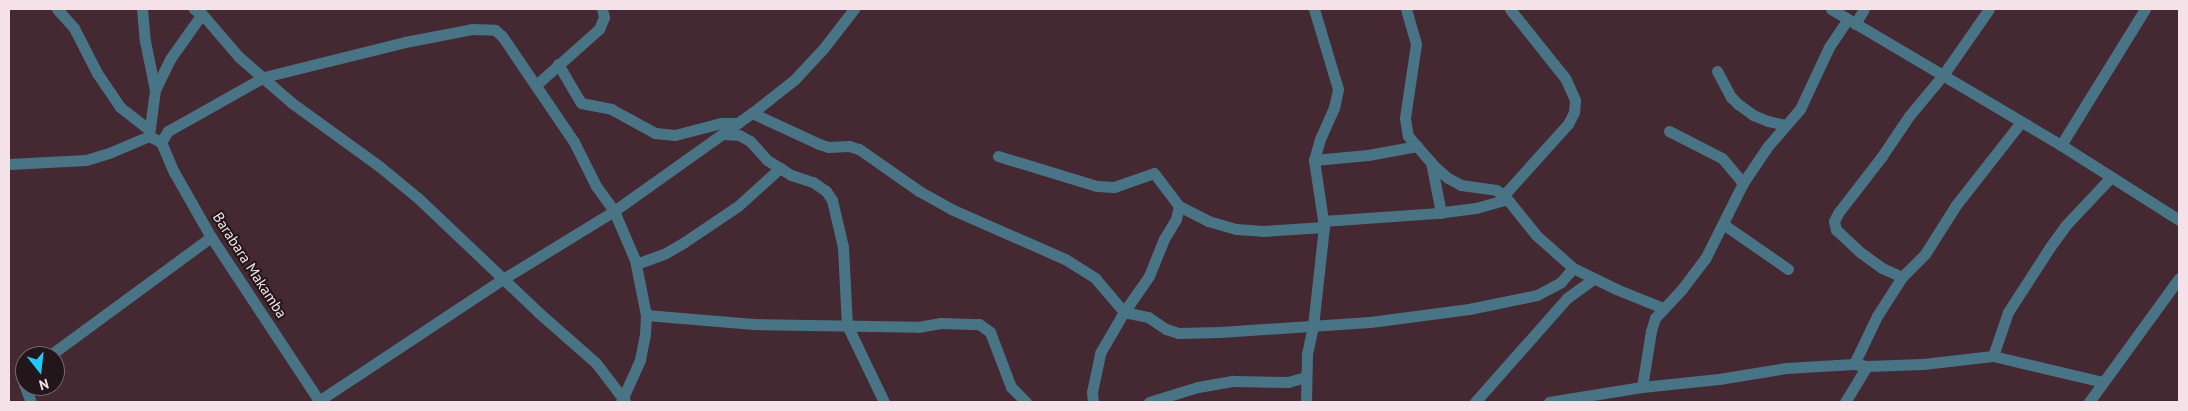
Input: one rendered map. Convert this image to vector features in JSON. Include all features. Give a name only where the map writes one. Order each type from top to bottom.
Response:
[{"type":"street","points":[[56,9],[74,28],[97,73],[120,107],[149,132],[161,142],[168,131],[264,77],[405,42],[485,28],[495,30],[502,36],[536,84],[574,142],[596,186],[614,211],[636,264],[646,315],[640,360],[623,400],[596,363],[503,279],[412,192],[292,103],[264,77],[233,51],[198,11],[170,59],[155,90],[149,132]]},
{"type":"street","points":[[142,9],[145,42],[155,90]]},
{"type":"street","points":[[536,84],[599,29],[604,18],[602,9]]},
{"type":"street","points":[[319,402],[503,279],[614,211],[724,134],[794,80],[823,49],[854,9]]},
{"type":"street","points":[[1306,402],[1305,377],[1313,326],[1324,224],[1314,160],[1320,139],[1330,119],[1338,89],[1314,9]]},
{"type":"street","points":[[1406,9],[1416,44],[1406,107],[1406,129],[1408,136],[1448,178],[1461,185],[1496,190],[1506,197],[1536,235],[1574,268],[1593,279],[1663,308]]},
{"type":"street","points":[[998,156],[1096,186],[1114,187],[1154,173],[1179,206],[1208,221],[1236,229],[1262,232],[1476,208],[1506,197],[1568,124],[1574,112],[1575,100],[1565,78],[1510,9]]},
{"type":"street","points":[[1831,9],[2061,145],[2179,218]]},
{"type":"street","points":[[1642,387],[1651,331],[1655,318],[1682,289],[1705,260],[1743,183],[1768,146],[1800,109],[1829,47],[1864,9]]},
{"type":"street","points":[[1902,277],[1882,268],[1861,253],[1836,230],[1834,221],[1909,116],[1943,75],[1989,9]]},
{"type":"street","points":[[2061,145],[2145,9]]},
{"type":"street","points":[[558,64],[581,103],[611,109],[655,133],[676,135],[721,123],[738,123]]},
{"type":"street","points":[[1717,71],[1731,97],[1738,104],[1753,115],[1786,125]]},
{"type":"street","points":[[752,113],[819,144],[828,147],[849,146],[859,149],[919,190],[952,209],[1065,259],[1095,278],[1124,312],[1148,317],[1166,329],[1178,333],[1220,332],[1379,321],[1469,309],[1537,295],[1560,282],[1574,268]]},
{"type":"street","points":[[1854,364],[1877,316],[1902,277],[1925,254],[1956,204],[2021,122]]},
{"type":"street","points":[[1669,131],[1722,158],[1743,183]]},
{"type":"street","points":[[9,164],[86,160],[109,153],[149,132]]},
{"type":"street","points":[[724,134],[739,135],[750,140],[767,160],[780,168],[813,182],[826,191],[832,200],[843,247],[847,325],[884,402]]},
{"type":"street","name":"Barabara Makamba","points":[[161,142],[174,172],[211,237],[319,402]]},
{"type":"street","points":[[1314,160],[1417,146]]},
{"type":"street","points":[[1431,162],[1442,213]]},
{"type":"street","points":[[636,264],[664,254],[683,243],[738,206],[780,168]]},
{"type":"street","points":[[1993,356],[2008,312],[2050,247],[2065,226],[2111,177]]},
{"type":"street","points":[[1093,402],[1092,392],[1100,353],[1124,312],[1150,276],[1179,206]]},
{"type":"street","points":[[1723,224],[1788,270]]},
{"type":"street","points":[[63,346],[211,237]]},
{"type":"street","points":[[2089,402],[2179,278]]},
{"type":"street","points":[[1474,402],[1567,298],[1593,279]]},
{"type":"street","points":[[646,315],[754,324],[918,327],[941,323],[984,325],[990,332],[1011,387],[1026,402]]},
{"type":"street","points":[[1549,402],[1566,401],[1642,387],[1719,379],[1786,368],[1854,364],[1867,366],[1923,364],[1993,356],[2103,382]]},
{"type":"street","points":[[1846,402],[1867,366]]},
{"type":"street","points":[[1149,402],[1206,386],[1233,381],[1288,382],[1305,377]]}]
